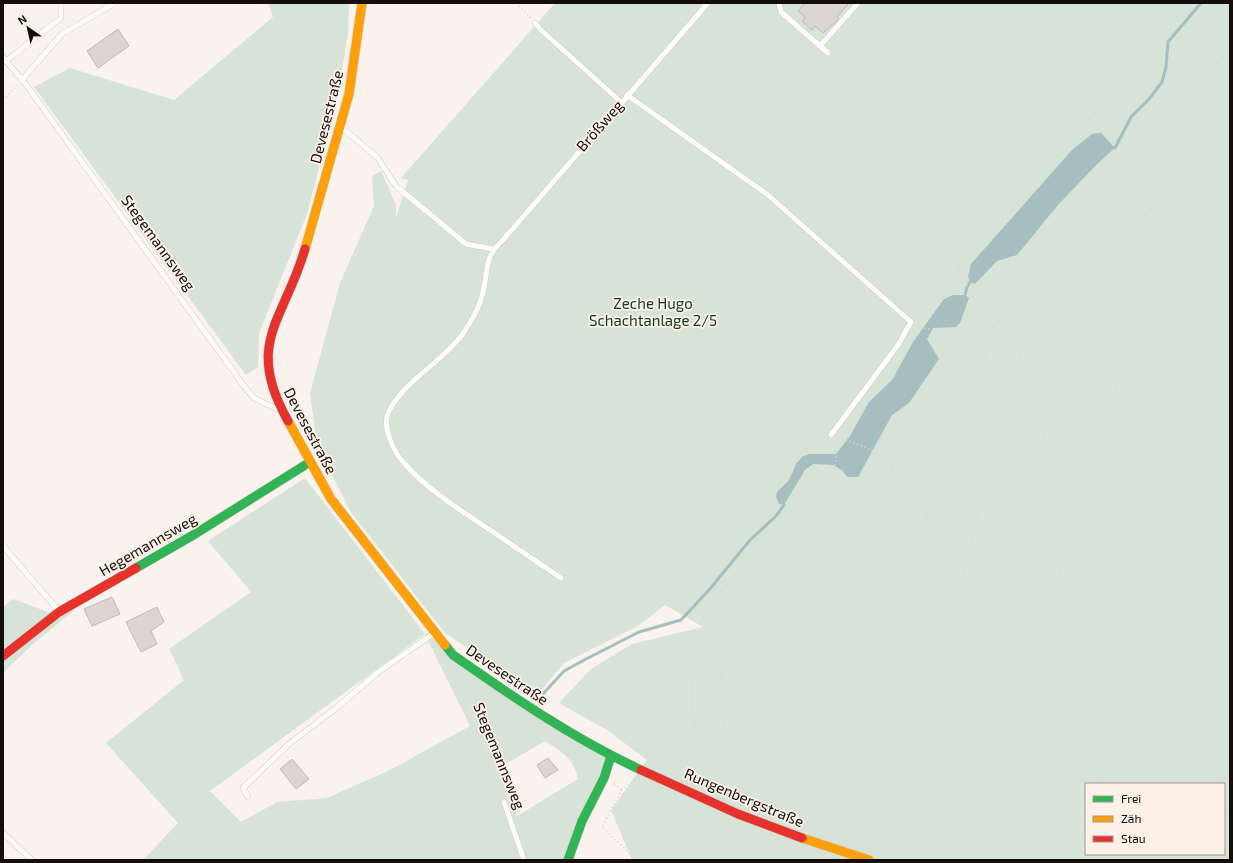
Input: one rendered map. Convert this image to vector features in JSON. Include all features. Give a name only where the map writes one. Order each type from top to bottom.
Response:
[{"type":"street","name":"Devesestraße","points":[[362,3],[349,94],[341,127],[303,256],[274,323],[269,346],[269,373],[271,386],[282,411],[331,499],[434,633],[453,655],[525,705],[610,756]]},
{"type":"street","name":"Hegemannsweg","points":[[3,656],[59,612],[195,534],[310,462]]},
{"type":"street","points":[[568,860],[582,821],[604,778],[610,756]]},
{"type":"street","name":"Rungenbergstraße","points":[[610,756],[738,814],[825,847],[869,860]]},
{"type":"lane","name":"Stegemannsweg","points":[[61,3],[61,18],[5,59],[22,80],[244,386],[254,398],[282,411]]},
{"type":"lane","points":[[22,80],[62,34],[115,3]]},
{"type":"lane","name":"Brößweg","points":[[493,249],[503,240],[708,3]]},
{"type":"lane","points":[[779,3],[782,12],[828,53]]},
{"type":"lane","points":[[820,46],[858,3]]},
{"type":"lane","points":[[536,23],[540,30],[621,102]]},
{"type":"lane","points":[[627,95],[768,195],[911,322],[898,345],[831,435]]},
{"type":"lane","points":[[341,127],[377,157],[396,186],[460,240],[466,244],[493,249],[488,259],[483,292],[474,318],[459,338],[402,393],[388,412],[387,425],[392,445],[404,464],[447,502],[561,578]]},
{"type":"lane","points":[[3,546],[59,612]]},
{"type":"lane","points":[[248,797],[243,788],[289,744],[335,709],[377,673],[434,633]]},
{"type":"lane","name":"Stegemannsweg","points":[[504,802],[524,860]]},
{"type":"lane","points":[[3,833],[32,860]]},
{"type":"path","points":[[516,3],[536,23]]},
{"type":"path","points":[[982,336],[939,333],[911,322],[1191,3]]},
{"type":"path","points":[[1085,834],[986,829],[865,816],[775,770],[737,744],[724,728],[723,672],[721,652],[724,632],[734,618],[753,597],[780,578],[854,545],[870,536],[881,520],[886,508],[895,454],[956,377],[982,336],[996,324],[1031,284],[1054,240],[1092,192],[1117,166],[1137,140],[1163,99],[1178,96],[1209,72],[1230,48]]},
{"type":"path","points":[[3,100],[22,80]]},
{"type":"path","points":[[924,520],[931,516],[973,467],[1008,394],[1026,332],[1054,296],[1079,247],[1164,159],[1195,123],[1212,107],[1225,99],[1230,98]]},
{"type":"path","points":[[1103,783],[1080,772],[1044,746],[1020,721],[994,686],[978,655],[967,620],[962,586],[966,564],[980,506],[1031,405],[1046,354],[1077,297],[1103,261],[1173,185],[1196,150],[1214,128],[1230,121]]},
{"type":"path","points":[[1230,158],[1214,174],[1191,205],[1161,234],[1119,282],[1074,355],[1036,458],[1008,506],[990,561],[992,590],[1010,645],[1024,674],[1047,703],[1078,731],[1117,753],[1156,763],[1184,760],[1230,743]]},
{"type":"path","points":[[1230,221],[1218,223],[1157,276],[1142,293],[1109,348],[1096,366],[1072,436],[1055,476],[1032,519],[1024,552],[1026,585],[1045,641],[1053,653],[1084,690],[1099,703],[1114,712],[1139,722],[1155,725],[1175,724],[1230,704]]},
{"type":"path","points":[[1230,270],[1218,267],[1183,286],[1159,311],[1124,367],[1086,469],[1059,526],[1058,553],[1062,590],[1068,614],[1080,636],[1104,664],[1131,684],[1141,690],[1177,691],[1208,681],[1230,670]]},
{"type":"path","points":[[957,268],[981,312],[982,336]]},
{"type":"path","points":[[1230,338],[1226,335],[1197,344],[1162,382],[1129,434],[1100,508],[1096,535],[1104,558],[1137,596],[1156,604],[1230,547]]},
{"type":"path","points":[[980,340],[987,343],[983,372],[924,520],[914,539],[901,554],[874,571],[787,611],[777,621],[760,647],[757,661],[760,699],[765,716],[779,731],[813,750],[856,770],[880,779],[907,785],[977,793],[1085,796]]},
{"type":"path","points":[[561,578],[616,608],[636,609],[653,602],[670,590],[690,569],[748,499],[784,460],[802,447],[821,442],[831,435]]},
{"type":"path","points":[[695,724],[690,705],[691,684],[698,652],[698,632],[704,614],[717,595],[741,570],[766,549],[793,516],[809,503],[816,500],[825,489],[836,460],[834,437],[862,445],[882,456],[892,466]]},
{"type":"path","points":[[1152,554],[1197,507],[1230,490]]},
{"type":"path","points":[[924,520],[940,534],[943,540],[966,564]]},
{"type":"path","name":"Stegemannsweg","points":[[446,663],[504,802]]},
{"type":"path","points":[[647,755],[660,756],[673,752],[682,744],[695,724],[706,695],[709,695],[723,672]]},
{"type":"path","points":[[709,695],[713,698],[719,713],[724,712]]},
{"type":"path","points":[[637,778],[634,782],[622,790],[602,827],[637,860]]},
{"type":"path","points":[[1217,783],[1230,778]]},
{"type":"green space","points":[[268,3],[349,3],[348,33],[338,95],[307,214],[259,333],[258,367],[246,375],[34,87],[70,68],[174,100],[273,17]]},
{"type":"green space","name":"Zeche Hugo Schachtanlage 2/5","points":[[555,3],[1230,3],[1230,860],[632,860],[611,810],[647,760],[607,730],[559,703],[591,669],[632,644],[703,627],[665,605],[638,626],[564,663],[537,695],[445,633],[351,512],[317,446],[310,393],[340,283],[374,206],[372,176],[381,171],[396,205],[396,217],[408,180],[401,178]]},
{"type":"green space","points":[[305,478],[425,634],[431,635],[611,756],[568,860],[143,860],[178,823],[106,743],[184,680],[169,649],[251,592],[208,541]],"holes":[[[425,634],[470,726],[390,770],[327,798],[277,802],[241,822],[210,791]],[[545,741],[562,752],[570,760],[578,779],[517,816],[499,768]]]},
{"type":"green space","points":[[13,599],[51,613],[76,609],[33,644],[3,673],[3,607]]},
{"type":"water","points":[[1101,133],[1115,148],[1098,163],[1058,205],[1017,255],[997,261],[975,284],[970,282],[968,277],[971,264],[1072,150],[1092,134]]},
{"type":"water","points":[[953,295],[965,295],[969,298],[960,323],[956,327],[933,328],[927,339],[939,359],[909,403],[892,415],[858,477],[847,477],[842,470],[833,465],[813,464],[805,470],[784,505],[779,504],[776,497],[777,492],[789,480],[796,464],[803,456],[810,454],[836,454],[850,436],[869,402],[892,380],[913,342],[944,299]]},
{"type":"building","points":[[805,3],[849,3],[837,17],[839,19],[823,33],[815,26],[812,30],[802,21],[805,17],[798,11]]},
{"type":"building","points":[[118,29],[129,46],[98,68],[87,51]]},
{"type":"building","points":[[112,597],[120,614],[92,626],[84,609]]},
{"type":"building","points":[[157,607],[164,622],[151,631],[157,644],[141,652],[126,622]]},
{"type":"building","points":[[548,758],[558,770],[545,778],[537,765]]},
{"type":"building","points":[[292,759],[309,779],[296,789],[280,769]]},
{"type":"waterway","points":[[1115,148],[1131,117],[1149,99],[1162,82],[1166,67],[1168,42],[1201,3]]},
{"type":"waterway","points":[[965,295],[970,282]]},
{"type":"waterway","points":[[542,695],[564,671],[586,659],[639,632],[681,620],[709,590],[750,540],[776,516],[784,505]]},
{"type":"traffic: fast","points":[[136,568],[195,534],[310,462]]},
{"type":"traffic: fast","points":[[445,645],[453,655],[544,717],[592,745],[641,770]]},
{"type":"traffic: fast","points":[[568,860],[582,821],[604,778],[611,756]]},
{"type":"traffic: slow","points":[[305,249],[349,94],[362,3]]},
{"type":"traffic: slow","points":[[288,421],[331,499],[445,645]]},
{"type":"traffic: slow","points":[[802,838],[869,860]]},
{"type":"traffic: jam","points":[[288,421],[275,394],[269,371],[269,351],[272,333],[305,249]]},
{"type":"traffic: jam","points":[[3,656],[59,612],[136,568]]},
{"type":"traffic: jam","points":[[641,770],[738,814],[802,838]]}]
